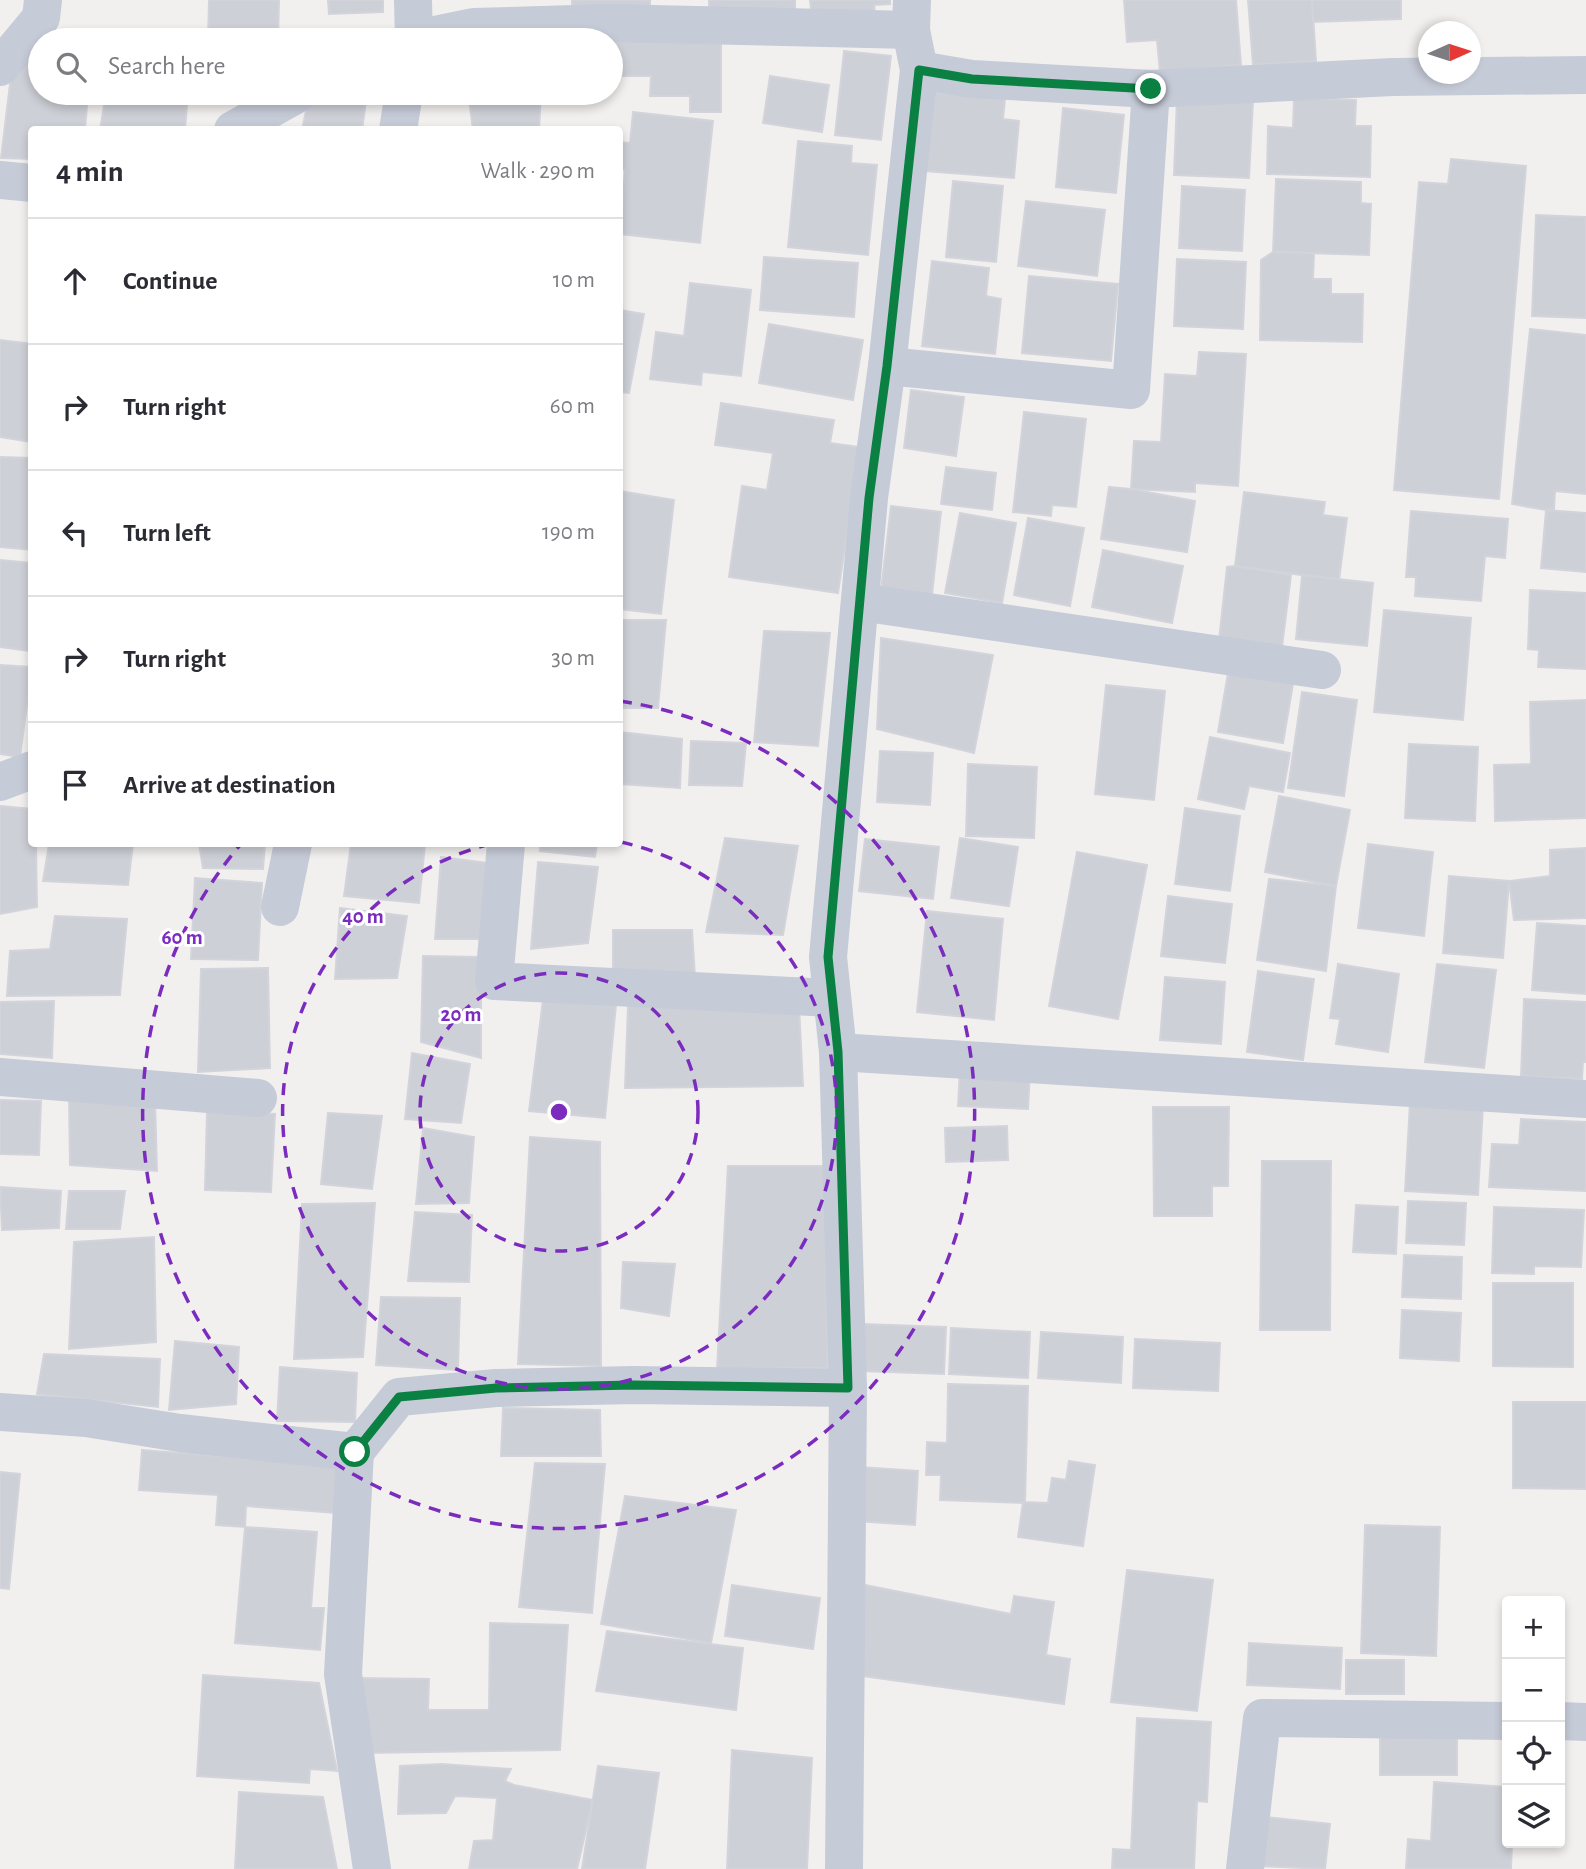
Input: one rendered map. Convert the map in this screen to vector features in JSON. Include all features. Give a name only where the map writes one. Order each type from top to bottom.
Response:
[{"type":"street","points":[[32,28],[41,18],[43,0]]},
{"type":"street","points":[[412,28],[413,0]]},
{"type":"street","points":[[468,28],[912,15],[919,70],[887,366],[869,498],[828,957],[838,1052],[848,1388],[844,1869]]},
{"type":"street","points":[[0,66],[28,33]]},
{"type":"street","points":[[919,70],[972,79],[1151,89],[1393,77],[1586,75]]},
{"type":"street","points":[[887,366],[1131,390],[1151,89]]},
{"type":"street","points":[[240,126],[278,105]]},
{"type":"street","points":[[399,126],[402,105]]},
{"type":"street","points":[[0,180],[28,183]]},
{"type":"street","points":[[860,601],[1322,670]]},
{"type":"street","points":[[0,782],[28,771]]},
{"type":"street","points":[[280,907],[292,847]]},
{"type":"street","points":[[506,847],[494,981],[832,998]]},
{"type":"street","points":[[838,1052],[1586,1099]]},
{"type":"street","points":[[0,1077],[258,1098]]},
{"type":"street","points":[[372,1869],[343,1674],[348,1539],[355,1452],[399,1397],[496,1388],[633,1385],[848,1388]]},
{"type":"street","points":[[0,1412],[86,1418],[180,1433],[355,1452]]},
{"type":"street","points":[[1245,1869],[1262,1718],[1502,1721]]},
{"type":"street","points":[[1565,1721],[1586,1721]]},
{"type":"building","points":[[209,0],[279,0],[278,28],[208,28]]},
{"type":"building","points":[[328,0],[383,0],[383,12],[329,14]]},
{"type":"building","points":[[572,0],[650,0],[650,12],[572,11]]},
{"type":"building","points":[[709,0],[795,0],[795,20],[709,14]]},
{"type":"building","points":[[810,0],[890,0],[890,4],[874,5],[875,13],[812,19]]},
{"type":"building","points":[[1124,0],[1236,0],[1241,65],[1160,72],[1157,40],[1127,42]]},
{"type":"building","points":[[1248,0],[1312,0],[1316,61],[1253,65]]},
{"type":"building","points":[[1312,0],[1401,0],[1401,19],[1313,22]]},
{"type":"building","points":[[623,40],[721,41],[721,112],[690,112],[690,96],[650,96],[651,76],[623,76]]},
{"type":"building","points":[[14,51],[28,52],[28,105],[87,105],[85,126],[28,126],[28,159],[1,158]]},
{"type":"building","points":[[844,51],[891,56],[881,140],[835,135]]},
{"type":"building","points":[[770,76],[829,85],[822,132],[763,123]]},
{"type":"building","points":[[931,92],[1005,99],[1003,119],[1019,121],[1014,178],[925,171]]},
{"type":"building","points":[[1177,98],[1253,101],[1249,178],[1174,175]]},
{"type":"building","points":[[1294,98],[1356,100],[1355,126],[1371,126],[1370,177],[1267,174],[1268,126],[1293,128]]},
{"type":"building","points":[[104,105],[187,105],[185,126],[101,126]]},
{"type":"building","points":[[307,105],[365,105],[363,126],[303,126]]},
{"type":"building","points":[[470,105],[540,105],[539,126],[472,126]]},
{"type":"building","points":[[1063,108],[1124,115],[1116,193],[1056,187]]},
{"type":"building","points":[[633,112],[713,121],[700,243],[623,234],[623,142],[630,143]]},
{"type":"building","points":[[798,141],[852,146],[851,163],[877,165],[868,255],[788,247]]},
{"type":"building","points":[[1451,159],[1526,166],[1499,499],[1394,490],[1419,182],[1448,184]]},
{"type":"building","points":[[1276,179],[1361,182],[1361,203],[1371,204],[1369,255],[1273,252]]},
{"type":"building","points":[[953,181],[1003,186],[996,262],[946,257]]},
{"type":"building","points":[[1182,186],[1245,190],[1242,251],[1179,248]]},
{"type":"building","points":[[1026,201],[1105,210],[1097,276],[1018,266]]},
{"type":"building","points":[[1536,215],[1586,217],[1586,318],[1532,316]]},
{"type":"building","points":[[1273,252],[1314,253],[1313,279],[1331,279],[1331,294],[1363,294],[1362,342],[1260,340],[1261,260]]},
{"type":"building","points":[[764,257],[858,263],[854,317],[760,310]]},
{"type":"building","points":[[1177,259],[1246,262],[1243,329],[1174,326]]},
{"type":"building","points":[[932,261],[989,268],[986,296],[1001,299],[995,354],[922,346]]},
{"type":"building","points":[[1029,276],[1118,284],[1111,361],[1022,353]]},
{"type":"building","points":[[690,283],[751,290],[741,376],[702,372],[701,385],[650,379],[656,332],[684,336]]},
{"type":"building","points":[[623,310],[644,314],[629,393],[623,392]]},
{"type":"building","points":[[769,324],[863,340],[853,400],[759,383]]},
{"type":"building","points":[[1530,329],[1586,335],[1586,494],[1555,491],[1554,509],[1546,510],[1512,504]]},
{"type":"building","points":[[0,340],[28,344],[28,441],[0,437]]},
{"type":"building","points":[[1199,352],[1246,354],[1238,486],[1195,483],[1195,492],[1131,489],[1134,441],[1161,442],[1165,374],[1197,376]]},
{"type":"building","points":[[911,390],[964,397],[956,456],[904,448]]},
{"type":"building","points":[[721,403],[834,420],[830,443],[860,447],[838,593],[729,577],[742,486],[767,490],[773,453],[715,445]]},
{"type":"building","points":[[1024,412],[1086,419],[1076,507],[1052,505],[1051,516],[1013,512]]},
{"type":"building","points":[[0,457],[28,458],[28,550],[0,547]]},
{"type":"building","points":[[946,467],[996,473],[992,510],[941,504]]},
{"type":"building","points":[[1109,487],[1195,501],[1187,552],[1101,539]]},
{"type":"building","points":[[623,492],[674,500],[661,614],[623,609]]},
{"type":"building","points":[[1244,492],[1325,502],[1323,515],[1347,518],[1339,580],[1235,566]]},
{"type":"building","points":[[891,506],[941,512],[932,595],[881,590]]},
{"type":"building","points":[[1546,510],[1586,513],[1586,572],[1541,568]]},
{"type":"building","points":[[1411,511],[1508,519],[1505,558],[1485,556],[1481,601],[1415,596],[1416,577],[1406,577]]},
{"type":"building","points":[[960,513],[1016,523],[1002,603],[945,593]]},
{"type":"building","points":[[1028,518],[1084,528],[1070,606],[1014,595]]},
{"type":"building","points":[[1103,550],[1183,566],[1172,623],[1092,607]]},
{"type":"building","points":[[0,560],[28,563],[28,651],[0,647]]},
{"type":"building","points":[[1227,567],[1291,575],[1282,647],[1219,640]]},
{"type":"building","points":[[1302,575],[1373,583],[1367,646],[1296,639]]},
{"type":"building","points":[[1530,590],[1586,593],[1586,669],[1538,667],[1539,650],[1528,649]]},
{"type":"building","points":[[1384,610],[1471,618],[1463,720],[1374,712]]},
{"type":"building","points":[[623,620],[666,620],[658,708],[623,708]]},
{"type":"building","points":[[764,631],[830,633],[818,746],[754,742]]},
{"type":"building","points":[[881,638],[993,655],[974,753],[877,729]]},
{"type":"building","points":[[0,665],[28,667],[28,697],[20,757],[0,754]]},
{"type":"building","points":[[1228,673],[1293,684],[1283,743],[1218,732]]},
{"type":"building","points":[[1106,685],[1165,691],[1154,800],[1095,794]]},
{"type":"building","points":[[1302,692],[1357,700],[1344,796],[1288,788]]},
{"type":"building","points":[[1586,700],[1586,818],[1495,821],[1494,765],[1531,764],[1530,702]]},
{"type":"building","points":[[623,732],[682,739],[680,788],[623,784]]},
{"type":"building","points":[[1210,737],[1290,753],[1283,792],[1249,786],[1244,809],[1198,799]]},
{"type":"building","points":[[691,741],[746,743],[742,786],[689,785]]},
{"type":"building","points":[[1409,744],[1478,747],[1475,821],[1405,818]]},
{"type":"building","points":[[880,751],[933,753],[930,805],[877,802]]},
{"type":"building","points":[[968,764],[1037,767],[1034,838],[966,836]]},
{"type":"building","points":[[1279,796],[1350,810],[1336,886],[1265,872]]},
{"type":"building","points":[[0,806],[28,809],[28,847],[36,847],[37,907],[0,914]]},
{"type":"building","points":[[1185,808],[1240,816],[1230,891],[1175,884]]},
{"type":"building","points":[[725,838],[798,846],[783,935],[706,932]]},
{"type":"building","points":[[960,838],[1018,847],[1009,906],[951,898]]},
{"type":"building","points":[[865,839],[939,847],[933,899],[859,891]]},
{"type":"building","points":[[1368,844],[1433,852],[1424,936],[1358,928]]},
{"type":"building","points":[[49,847],[133,847],[128,885],[43,881]]},
{"type":"building","points":[[200,847],[265,847],[263,869],[203,868]]},
{"type":"building","points":[[351,847],[425,847],[419,903],[344,896]]},
{"type":"building","points":[[540,847],[597,847],[595,857],[540,851]]},
{"type":"building","points":[[1586,848],[1586,918],[1514,920],[1509,881],[1550,876],[1550,850]]},
{"type":"building","points":[[1077,852],[1147,865],[1118,1019],[1049,1006]]},
{"type":"building","points":[[441,857],[497,864],[491,939],[435,939]]},
{"type":"building","points":[[538,862],[598,867],[588,943],[531,949]]},
{"type":"building","points":[[1449,876],[1509,881],[1503,958],[1443,953]]},
{"type":"building","points":[[195,878],[262,883],[258,960],[191,959]]},
{"type":"building","points":[[1269,879],[1336,886],[1326,971],[1257,960]]},
{"type":"building","points":[[1168,896],[1232,904],[1225,963],[1161,956]]},
{"type":"building","points":[[340,908],[407,916],[397,978],[335,979]]},
{"type":"building","points":[[927,911],[1003,919],[994,1020],[917,1012]]},
{"type":"building","points":[[55,916],[127,919],[120,995],[7,996],[10,951],[50,949]]},
{"type":"building","points":[[1537,923],[1586,926],[1586,994],[1532,990]]},
{"type":"building","points":[[613,930],[692,930],[695,977],[613,975]]},
{"type":"building","points":[[423,956],[481,957],[481,1058],[421,1042]]},
{"type":"building","points":[[1338,964],[1399,974],[1388,1052],[1336,1044],[1340,1019],[1330,1018]]},
{"type":"building","points":[[1437,964],[1496,970],[1484,1068],[1425,1062]]},
{"type":"building","points":[[268,968],[270,1068],[198,1072],[201,969]]},
{"type":"building","points":[[1258,971],[1314,979],[1303,1060],[1247,1052]]},
{"type":"building","points":[[1165,977],[1225,982],[1221,1044],[1160,1040]]},
{"type":"building","points":[[1524,999],[1586,1002],[1586,1062],[1583,1062],[1582,1079],[1521,1076]]},
{"type":"building","points":[[543,1000],[616,1005],[605,1118],[529,1111]]},
{"type":"building","points":[[54,1001],[52,1058],[0,1054],[0,1002]]},
{"type":"building","points":[[628,1006],[799,1006],[803,1086],[625,1088]]},
{"type":"building","points":[[412,1053],[470,1064],[461,1123],[405,1119]]},
{"type":"building","points":[[960,1069],[1030,1072],[1028,1109],[958,1106]]},
{"type":"building","points":[[69,1097],[155,1100],[157,1171],[70,1165]]},
{"type":"building","points":[[0,1100],[41,1101],[39,1155],[0,1154]]},
{"type":"building","points":[[1410,1103],[1483,1106],[1478,1195],[1405,1191]]},
{"type":"building","points":[[1153,1107],[1229,1107],[1228,1186],[1212,1186],[1212,1216],[1154,1216]]},
{"type":"building","points":[[207,1111],[275,1114],[271,1192],[205,1190]]},
{"type":"building","points":[[328,1113],[382,1116],[372,1189],[321,1184]]},
{"type":"building","points":[[1521,1119],[1586,1122],[1586,1191],[1489,1187],[1492,1144],[1519,1145]]},
{"type":"building","points":[[1007,1126],[1008,1160],[946,1162],[945,1128]]},
{"type":"building","points":[[423,1128],[474,1137],[469,1203],[416,1204]]},
{"type":"building","points":[[530,1137],[600,1142],[601,1366],[518,1364]]},
{"type":"building","points":[[1262,1161],[1331,1161],[1330,1330],[1260,1330]]},
{"type":"building","points":[[728,1166],[825,1166],[828,1368],[724,1369]]},
{"type":"building","points":[[728,1166],[825,1166],[828,1368],[717,1369]]},
{"type":"building","points":[[0,1187],[61,1191],[59,1228],[2,1230]]},
{"type":"building","points":[[69,1191],[125,1191],[120,1229],[66,1229]]},
{"type":"building","points":[[1408,1201],[1466,1203],[1464,1245],[1406,1243]]},
{"type":"building","points":[[375,1203],[363,1357],[294,1359],[302,1204]]},
{"type":"building","points":[[1356,1205],[1398,1207],[1396,1254],[1353,1252]]},
{"type":"building","points":[[1494,1207],[1584,1210],[1581,1267],[1534,1266],[1534,1274],[1492,1273]]},
{"type":"building","points":[[415,1212],[472,1215],[469,1282],[408,1281]]},
{"type":"building","points":[[154,1237],[156,1342],[69,1349],[74,1242]]},
{"type":"building","points":[[1404,1255],[1462,1257],[1461,1299],[1402,1297]]},
{"type":"building","points":[[623,1262],[675,1264],[669,1316],[621,1308]]},
{"type":"building","points":[[1493,1283],[1573,1283],[1573,1367],[1493,1366]]},
{"type":"building","points":[[381,1297],[460,1298],[458,1370],[376,1365]]},
{"type":"building","points":[[1402,1310],[1461,1313],[1459,1361],[1400,1358]]},
{"type":"building","points":[[863,1324],[946,1327],[944,1374],[861,1371]]},
{"type":"building","points":[[951,1328],[1030,1332],[1028,1378],[949,1374]]},
{"type":"building","points":[[1041,1332],[1123,1337],[1121,1383],[1038,1378]]},
{"type":"building","points":[[1135,1339],[1220,1343],[1218,1391],[1133,1388]]},
{"type":"building","points":[[175,1341],[239,1347],[236,1404],[169,1410]]},
{"type":"building","points":[[44,1354],[160,1359],[158,1407],[37,1394]]},
{"type":"building","points":[[280,1367],[357,1373],[355,1422],[277,1421]]},
{"type":"building","points":[[948,1384],[1028,1386],[1025,1503],[940,1500],[941,1475],[926,1475],[927,1442],[947,1443]]},
{"type":"building","points":[[1513,1402],[1586,1402],[1586,1489],[1513,1488]]},
{"type":"building","points":[[503,1408],[600,1410],[601,1456],[501,1456]]},
{"type":"building","points":[[142,1450],[340,1465],[336,1513],[246,1506],[245,1527],[216,1525],[218,1495],[139,1490]]},
{"type":"building","points":[[1069,1461],[1095,1465],[1083,1546],[1018,1537],[1023,1502],[1048,1503],[1052,1478],[1066,1480]]},
{"type":"building","points":[[535,1463],[605,1464],[592,1613],[519,1607]]},
{"type":"building","points":[[859,1467],[918,1471],[915,1525],[856,1521]]},
{"type":"building","points":[[0,1472],[20,1474],[9,1589],[0,1588]]},
{"type":"building","points":[[625,1496],[736,1510],[711,1643],[601,1624]]},
{"type":"building","points":[[1365,1525],[1440,1527],[1436,1656],[1361,1653]]},
{"type":"building","points":[[245,1527],[317,1532],[311,1608],[324,1608],[320,1650],[235,1643]]},
{"type":"building","points":[[1127,1570],[1213,1580],[1197,1711],[1111,1702]]},
{"type":"building","points":[[855,1583],[1011,1614],[1014,1596],[1054,1602],[1046,1655],[1070,1659],[1064,1704],[863,1676]]},
{"type":"building","points":[[732,1585],[820,1598],[813,1649],[725,1636]]},
{"type":"building","points":[[490,1623],[568,1625],[560,1750],[363,1753],[357,1678],[429,1679],[428,1710],[489,1710]]},
{"type":"building","points":[[607,1631],[743,1648],[736,1710],[596,1691]]},
{"type":"building","points":[[1249,1643],[1342,1648],[1340,1689],[1247,1685]]},
{"type":"building","points":[[1346,1660],[1404,1660],[1404,1694],[1346,1694]]},
{"type":"building","points":[[203,1675],[319,1683],[337,1771],[310,1769],[309,1783],[197,1776]]},
{"type":"building","points":[[1137,1718],[1211,1722],[1207,1802],[1197,1801],[1194,1869],[1112,1869],[1113,1849],[1131,1850]]},
{"type":"building","points":[[1380,1730],[1457,1730],[1457,1775],[1380,1775]]},
{"type":"building","points":[[732,1750],[812,1758],[807,1869],[727,1869]]},
{"type":"building","points":[[442,1764],[511,1769],[505,1781],[514,1785],[593,1800],[577,1869],[469,1869],[474,1841],[493,1840],[497,1798],[455,1796],[446,1813],[398,1814],[400,1766]]},
{"type":"building","points":[[598,1766],[659,1773],[645,1869],[582,1869]]},
{"type":"building","points":[[1434,1782],[1502,1787],[1502,1848],[1512,1848],[1511,1869],[1406,1869],[1408,1839],[1431,1841]]},
{"type":"building","points":[[239,1792],[323,1797],[337,1869],[235,1869]]},
{"type":"building","points":[[1265,1817],[1330,1824],[1325,1869],[1260,1866]]},
{"type":"route","points":[[355,1452],[399,1397],[496,1388],[633,1385],[848,1388],[838,1052],[828,957],[869,498],[887,366],[919,70],[972,79],[1151,89]]}]
